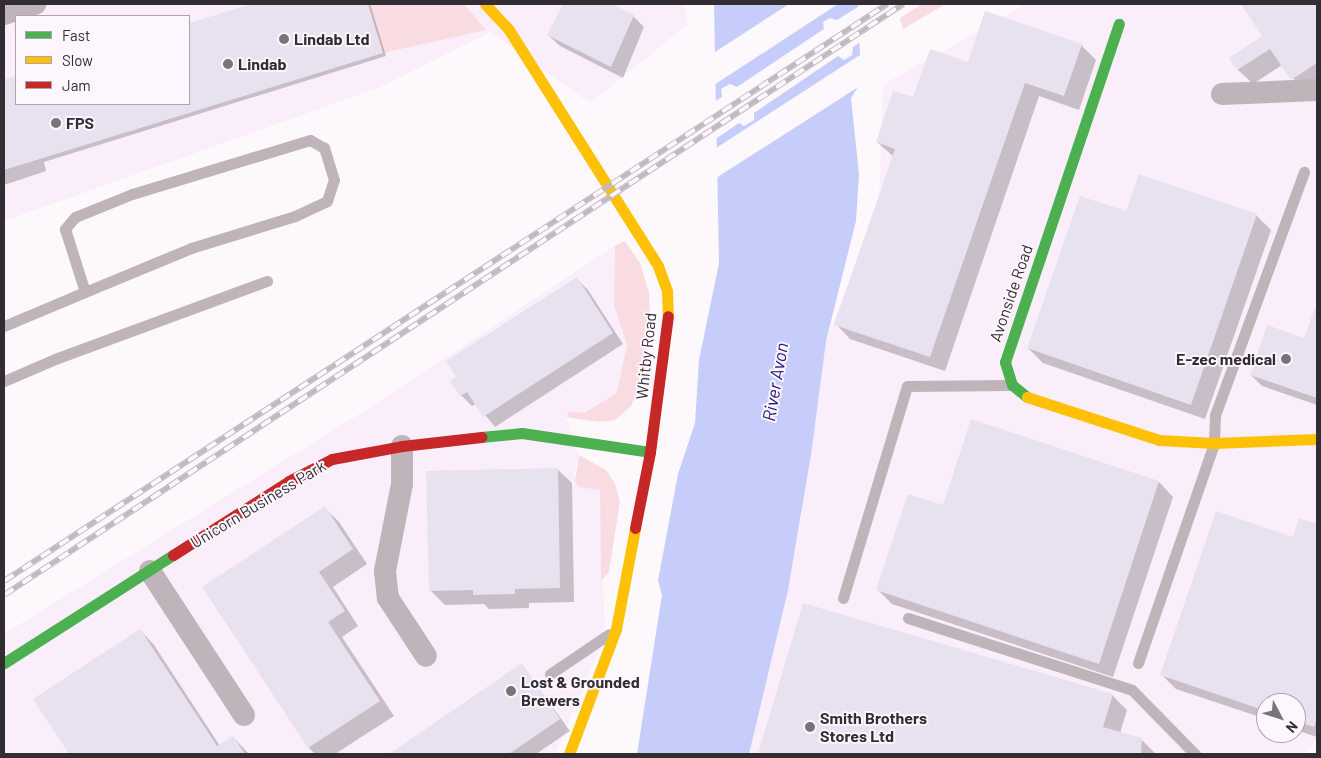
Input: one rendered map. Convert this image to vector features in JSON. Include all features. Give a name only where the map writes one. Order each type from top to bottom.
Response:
[{"type":"street","points":[[4,14],[35,4]]},
{"type":"street","name":"Whitby Road","points":[[484,4],[509,30],[658,266],[667,291],[668,324],[650,452],[616,629],[569,754]]},
{"type":"street","name":"Avonside Road","points":[[1012,385],[1005,362],[1120,24]]},
{"type":"street","points":[[1222,94],[1317,90]]},
{"type":"street","points":[[1012,385],[1030,400],[1159,440],[1214,443],[1317,438]]},
{"type":"street","name":"Unicorn Business Park","points":[[4,663],[289,481],[332,459],[402,446],[522,432],[650,452]]},
{"type":"street","points":[[402,446],[402,484],[385,571],[388,598],[426,656]]},
{"type":"street","points":[[150,571],[244,715]]},
{"type":"lane","points":[[4,326],[191,248],[295,216],[327,201],[334,180],[324,148],[310,140],[132,194],[75,217],[65,229],[85,292]]},
{"type":"lane","points":[[1138,663],[1214,443],[1215,415],[1304,172]]},
{"type":"lane","points":[[4,381],[54,359],[267,281]]},
{"type":"lane","points":[[843,598],[907,386],[1012,385]]},
{"type":"lane","points":[[908,618],[1132,690],[1195,754]]},
{"type":"lane","points":[[550,674],[616,629]]},
{"type":"shaded area","points":[[4,4],[684,4],[688,24],[590,103],[490,32],[380,87],[4,221]]},
{"type":"shaded area","points":[[368,4],[464,4],[486,30],[383,53]]},
{"type":"shaded area","points":[[922,4],[946,4],[903,29],[900,18]]},
{"type":"shaded area","points":[[1026,4],[1317,4],[1317,739],[1304,754],[749,754],[800,525],[826,341],[879,204],[883,85]]},
{"type":"shaded area","points":[[625,241],[640,263],[649,292],[650,317],[637,391],[631,406],[615,420],[599,422],[566,417],[569,411],[584,413],[617,393],[627,345],[614,305],[615,246]]},
{"type":"shaded area","points":[[615,246],[614,305],[627,344],[619,392],[584,413],[569,411],[566,417],[579,455],[574,474],[579,487],[600,489],[605,636],[555,754],[4,754],[4,634],[374,405]]},
{"type":"shaded area","points":[[579,455],[606,470],[615,484],[620,501],[609,573],[601,580],[600,490],[579,487],[575,482]]},
{"type":"water","name":"River Avon","points":[[714,4],[858,4],[861,82],[851,98],[859,174],[856,221],[826,341],[811,455],[788,590],[749,754],[637,754],[662,595],[658,581],[678,474],[695,423],[699,360],[719,263]]},
{"type":"pier","points":[[789,4],[838,4],[714,85],[715,52]]},
{"type":"pier","points":[[861,5],[862,41],[853,47],[852,55],[844,60],[838,56],[754,113],[754,120],[744,126],[739,123],[714,140],[714,102],[722,97],[721,89],[730,84],[737,87],[824,29],[823,22],[830,18],[837,20]]},
{"type":"pier","points":[[863,53],[863,84],[713,180],[713,150]]},
{"type":"building","points":[[252,4],[368,4],[383,53],[4,170],[4,80],[15,76],[15,105],[190,105],[190,23]]},
{"type":"building","points":[[563,4],[612,4],[634,15],[611,67],[547,35]]},
{"type":"building","points":[[1241,4],[1317,4],[1317,63],[1291,80],[1270,49],[1237,70],[1229,58],[1262,36]]},
{"type":"building","points":[[985,11],[1082,44],[1064,96],[1025,83],[930,357],[834,325],[895,149],[876,142],[893,91],[913,97],[930,49],[968,62]]},
{"type":"building","points":[[1139,174],[1257,214],[1191,405],[1027,348],[1080,196],[1126,211]]},
{"type":"building","points":[[577,277],[613,333],[483,417],[467,392],[460,396],[450,381],[456,377],[446,361]]},
{"type":"building","name":"E-zec medical","points":[[1317,302],[1317,398],[1250,375],[1267,325],[1304,338]]},
{"type":"building","points":[[971,419],[1159,481],[1099,664],[876,590],[908,494],[943,505]]},
{"type":"building","points":[[558,468],[560,588],[515,589],[515,594],[473,595],[473,590],[429,591],[426,471]]},
{"type":"building","points":[[325,506],[353,549],[319,572],[345,611],[328,622],[380,701],[308,748],[202,587]]},
{"type":"building","points":[[1216,511],[1293,537],[1299,518],[1317,524],[1317,718],[1314,727],[1306,724],[1306,693],[1256,693],[1256,708],[1160,675]]},
{"type":"building","points":[[803,603],[1113,694],[1103,727],[1142,738],[1141,754],[758,754]]},
{"type":"building","points":[[140,629],[217,746],[233,736],[245,754],[69,754],[33,699]]},
{"type":"building","name":"Lost & Grounded Brewers","points":[[522,663],[560,719],[509,754],[389,754]]},
{"type":"railway","points":[[4,581],[887,4]]},
{"type":"railway","points":[[4,595],[903,4]]},
{"type":"traffic: fast","points":[[1027,397],[1012,385],[1005,362],[1119,24]]},
{"type":"traffic: fast","points":[[481,437],[522,433],[650,452]]},
{"type":"traffic: fast","points":[[4,663],[173,555]]},
{"type":"traffic: slow","points":[[485,4],[509,30],[658,266],[667,291],[668,316]]},
{"type":"traffic: slow","points":[[1027,397],[1159,440],[1214,443],[1317,439]]},
{"type":"traffic: slow","points":[[569,754],[616,629],[635,528]]},
{"type":"traffic: jam","points":[[635,528],[650,452],[668,316]]},
{"type":"traffic: jam","points":[[173,555],[289,481],[332,459],[402,446],[481,437]]},
{"type":"place","name":"Lindab Ltd","points":[[284,39]]},
{"type":"place","name":"Lindab","points":[[228,64]]},
{"type":"place","name":"FPS","points":[[56,123]]},
{"type":"place","name":"E-zec medical","points":[[1286,359]]},
{"type":"place","name":"Lost & Grounded Brewers","points":[[511,691]]},
{"type":"place","name":"Smith Brothers Stores Ltd","points":[[810,727]]}]
